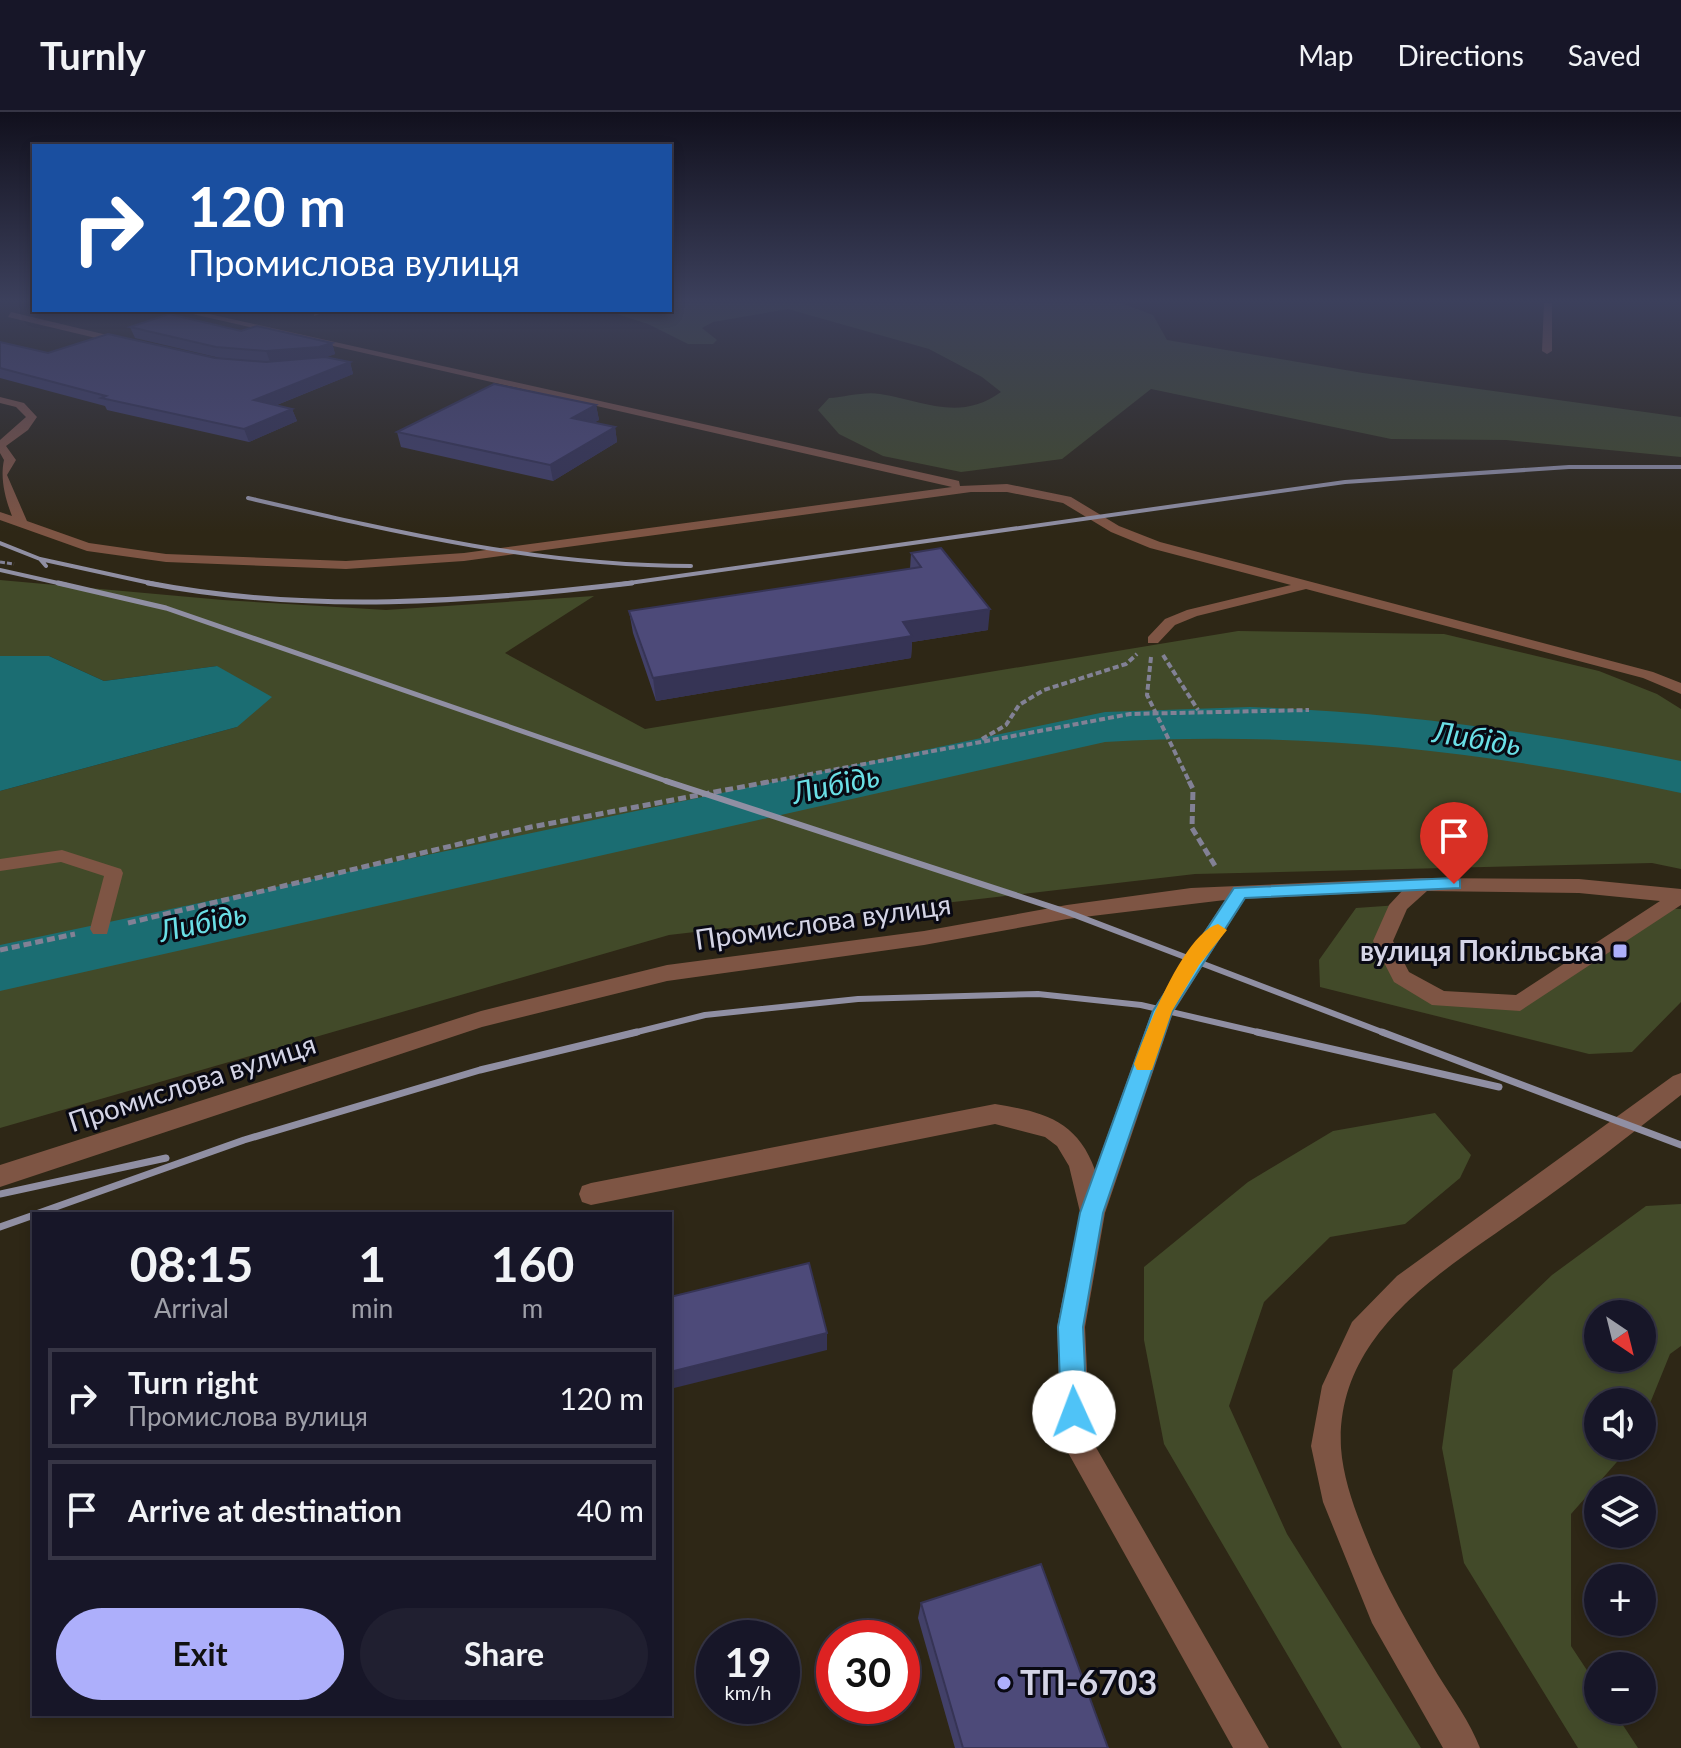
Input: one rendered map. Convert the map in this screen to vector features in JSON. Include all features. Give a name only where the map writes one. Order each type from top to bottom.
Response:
[{"type":"street","points":[[478,379],[971,488],[1045,493],[1067,500],[1115,529],[1155,545],[1304,587],[1648,675],[1681,689]]},
{"type":"street","points":[[0,400],[20,405],[32,417],[24,428],[0,445],[10,460],[1,475],[21,523]]},
{"type":"street","points":[[0,516],[87,547],[166,558],[346,565],[464,557],[971,488]]},
{"type":"street","points":[[1153,640],[1170,622],[1192,613],[1304,587]]},
{"type":"street","points":[[0,865],[62,856],[114,873],[100,929]]},
{"type":"street","points":[[1422,884],[1399,905],[1383,941],[1391,963],[1401,977],[1440,999],[1494,1002],[1520,1003],[1681,896]]},
{"type":"street","name":"Промислова вулиця","points":[[0,1176],[481,1019],[667,973],[924,938],[1067,912],[1235,892],[1422,884],[1579,886],[1681,896]]},
{"type":"street","points":[[1235,892],[1163,1011],[1092,1213],[1071,1327],[1076,1440],[1252,1748]]},
{"type":"street","points":[[1463,1748],[1377,1599],[1347,1523],[1328,1462],[1327,1419],[1341,1370],[1371,1318],[1436,1262],[1583,1158],[1681,1082]]},
{"type":"street","points":[[591,1194],[995,1114],[1034,1119],[1070,1141],[1087,1179],[1092,1213]]},
{"type":"path","points":[[0,562],[14,564]]},
{"type":"path","points":[[1153,640],[1147,695],[1193,789],[1192,828],[1235,892]]},
{"type":"path","points":[[1153,640],[1198,710]]},
{"type":"path","points":[[976,743],[1006,725],[1019,705],[1044,690],[1126,664],[1153,640]]},
{"type":"path","points":[[0,950],[531,827],[1130,714],[1198,710],[1309,710]]},
{"type":"shaded area","points":[[0,379],[1681,379],[1681,1748],[0,1748]]},
{"type":"shaded area","points":[[985,379],[1409,379],[1681,417],[1681,457],[1506,440],[1391,439],[1151,389],[1062,459],[961,472],[883,456],[839,434],[818,410],[829,398],[868,393],[956,408],[986,401],[1001,392]]},
{"type":"shaded area","points":[[0,580],[223,600],[386,610],[594,596],[505,653],[645,729],[1238,631],[1444,634],[1599,671],[1657,694],[1681,709],[1681,869],[1652,863],[1195,874],[669,935],[0,1128],[0,791],[237,727],[217,666],[104,681],[49,656],[0,656]]},
{"type":"shaded area","points":[[0,656],[49,656],[104,681],[217,666],[272,697],[237,727],[0,791]]},
{"type":"shaded area","points":[[1399,905],[1383,941],[1401,977],[1440,999],[1520,1003],[1663,908],[1681,909],[1681,1002],[1632,1052],[1589,1054],[1320,987],[1319,960],[1356,908]]},
{"type":"shaded area","points":[[1435,1113],[1471,1155],[1460,1178],[1405,1224],[1330,1237],[1264,1302],[1229,1406],[1287,1534],[1421,1748],[1342,1748],[1164,1444],[1144,1340],[1144,1267],[1248,1182],[1333,1131]]},
{"type":"shaded area","points":[[1681,1204],[1681,1346],[1670,1354],[1656,1388],[1584,1388],[1584,1460],[1619,1460],[1605,1476],[1584,1476],[1584,1499],[1571,1514],[1571,1646],[1584,1666],[1584,1724],[1622,1724],[1638,1748],[1578,1748],[1464,1563],[1442,1448],[1453,1370],[1552,1275],[1646,1206]]},
{"type":"building","points":[[43,379],[306,379],[254,400],[292,409],[244,429],[101,398],[106,396]]},
{"type":"building","points":[[494,384],[596,405],[572,418],[615,427],[550,465],[397,432]]},
{"type":"building","points":[[941,548],[990,609],[903,622],[912,636],[653,678],[629,611],[921,567],[911,553]]},
{"type":"building","points":[[809,1263],[827,1333],[672,1372],[672,1297]]},
{"type":"building","name":"ТП-6703","points":[[1041,1564],[1108,1748],[963,1748],[921,1603]]},
{"type":"waterway","name":"Либідь","points":[[0,968],[1105,727],[1250,722],[1394,730],[1538,749],[1681,777]]},
{"type":"railway","points":[[622,584],[1345,482],[1569,467],[1681,467]]},
{"type":"railway","points":[[248,498],[468,545],[578,560],[691,566]]},
{"type":"railway","points":[[0,543],[40,559]]},
{"type":"railway","points":[[40,559],[156,584]]},
{"type":"railway","points":[[40,559],[46,566]]},
{"type":"railway","points":[[0,570],[67,585]]},
{"type":"railway","points":[[58,583],[166,608],[670,782]]},
{"type":"railway","points":[[148,583],[156,584]]},
{"type":"railway","points":[[622,584],[632,583]]},
{"type":"railway","points":[[156,584],[269,599],[390,602],[451,600],[622,584]]},
{"type":"railway","points":[[615,585],[622,584]]},
{"type":"railway","points":[[666,781],[670,782]]},
{"type":"railway","points":[[670,782],[1067,912],[1387,1034]]},
{"type":"railway","points":[[637,1032],[705,1015],[858,999],[1038,994],[1141,1005],[1266,1034]]},
{"type":"railway","points":[[42,1212],[244,1140],[480,1070],[637,1032]]},
{"type":"railway","points":[[629,1034],[637,1032]]},
{"type":"railway","points":[[1257,1032],[1499,1087]]},
{"type":"railway","points":[[1382,1032],[1681,1145]]},
{"type":"railway","points":[[0,1194],[166,1158]]},
{"type":"railway","points":[[0,1227],[32,1216]]},
{"type":"slow traffic","points":[[1144,1064],[1163,1011],[1193,960],[1218,930]]},
{"type":"place","name":"вулиця Покільська","points":[[1620,951]]},
{"type":"place","name":"ТП-6703","points":[[1004,1683]]},
{"type":"route","points":[[1074,1412],[1071,1327],[1092,1213],[1163,1011],[1193,960],[1216,933],[1240,892],[1454,884]]}]
